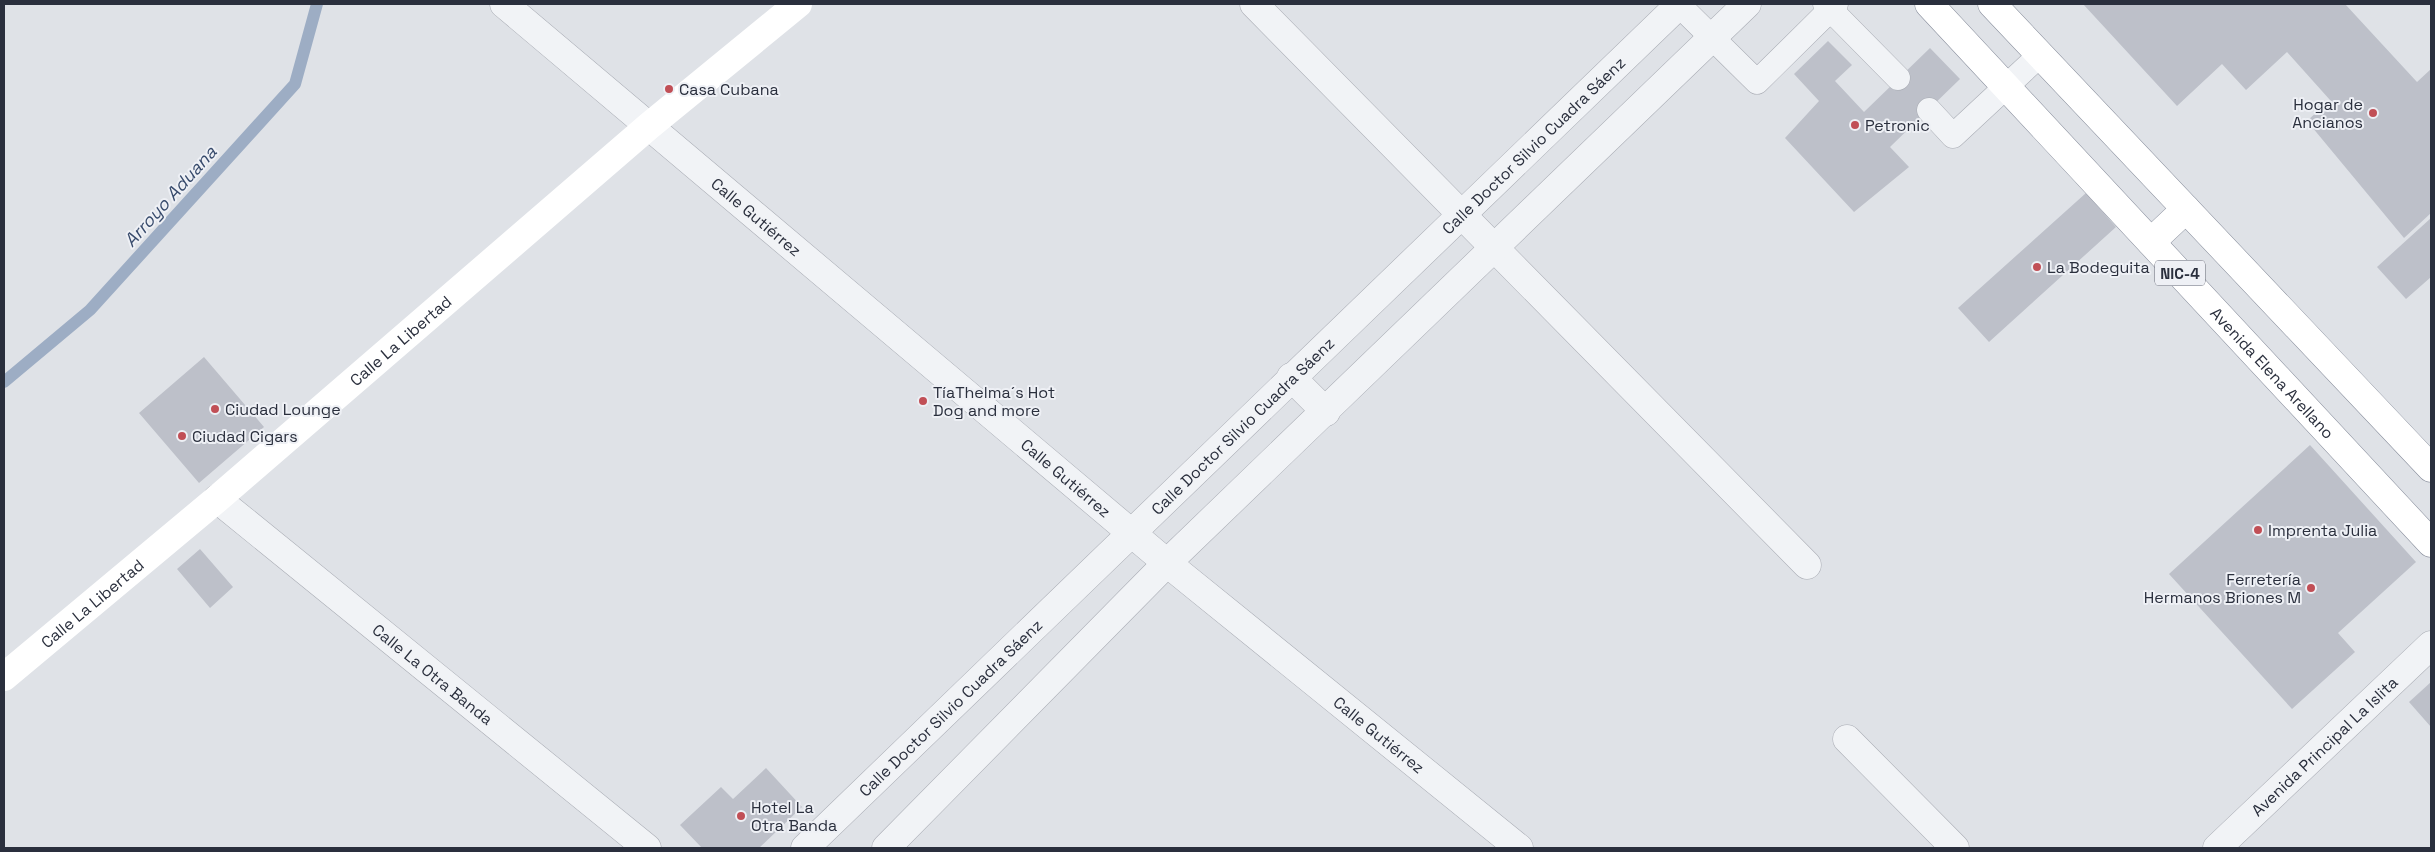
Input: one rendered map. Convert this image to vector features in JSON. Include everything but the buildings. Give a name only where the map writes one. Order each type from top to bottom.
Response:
[{"type":"main road","name":"Calle La Libertad","points":[[4,677],[217,499],[649,126],[798,4]]},
{"type":"main road","name":"Avenida Elena Arellano","points":[[1929,4],[2431,543]]},
{"type":"main road","name":"NIC-4","points":[[1992,4],[2431,468]]},
{"type":"main road","points":[[2151,242],[2186,209]]},
{"type":"street","name":"Calle Gutiérrez","points":[[504,4],[1167,563],[1519,848]]},
{"type":"street","points":[[1254,4],[1807,565]]},
{"type":"street","name":"Calle Doctor Silvio Cuadra Sáenz","points":[[805,848],[1679,4]]},
{"type":"street","points":[[886,848],[1167,563],[1326,412],[1493,247],[1747,4]]},
{"type":"street","points":[[1291,377],[1326,412]]},
{"type":"street","name":"Calle La Otra Banda","points":[[217,499],[647,848]]},
{"type":"street","name":"Avenida Principal La Islita","points":[[2217,848],[2431,645]]},
{"type":"street","points":[[1847,739],[1955,848]]},
{"type":"lane","points":[[1679,4],[1756,82],[1830,6],[1898,78]]},
{"type":"lane","points":[[1929,110],[1953,136],[2040,55]]},
{"type":"waterway","name":"Arroyo Aduana","points":[[4,382],[90,310],[295,84],[317,4]]},
{"type":"place","name":"Casa Cubana","points":[[669,89]]},
{"type":"place","name":"Hogar de Ancianos","points":[[2373,113]]},
{"type":"place","name":"Petronic","points":[[1855,125]]},
{"type":"place","name":"La Bodeguita","points":[[2037,267]]},
{"type":"place","name":"TíaThelma´s Hot Dog and more","points":[[923,401]]},
{"type":"place","name":"Ciudad Lounge","points":[[215,409]]},
{"type":"place","name":"Ciudad Cigars","points":[[182,436]]},
{"type":"place","name":"Imprenta Julia","points":[[2258,530]]},
{"type":"place","name":"Ferretería Hermanos Briones M","points":[[2311,588]]},
{"type":"place","name":"Hotel La Otra Banda","points":[[741,816]]}]
